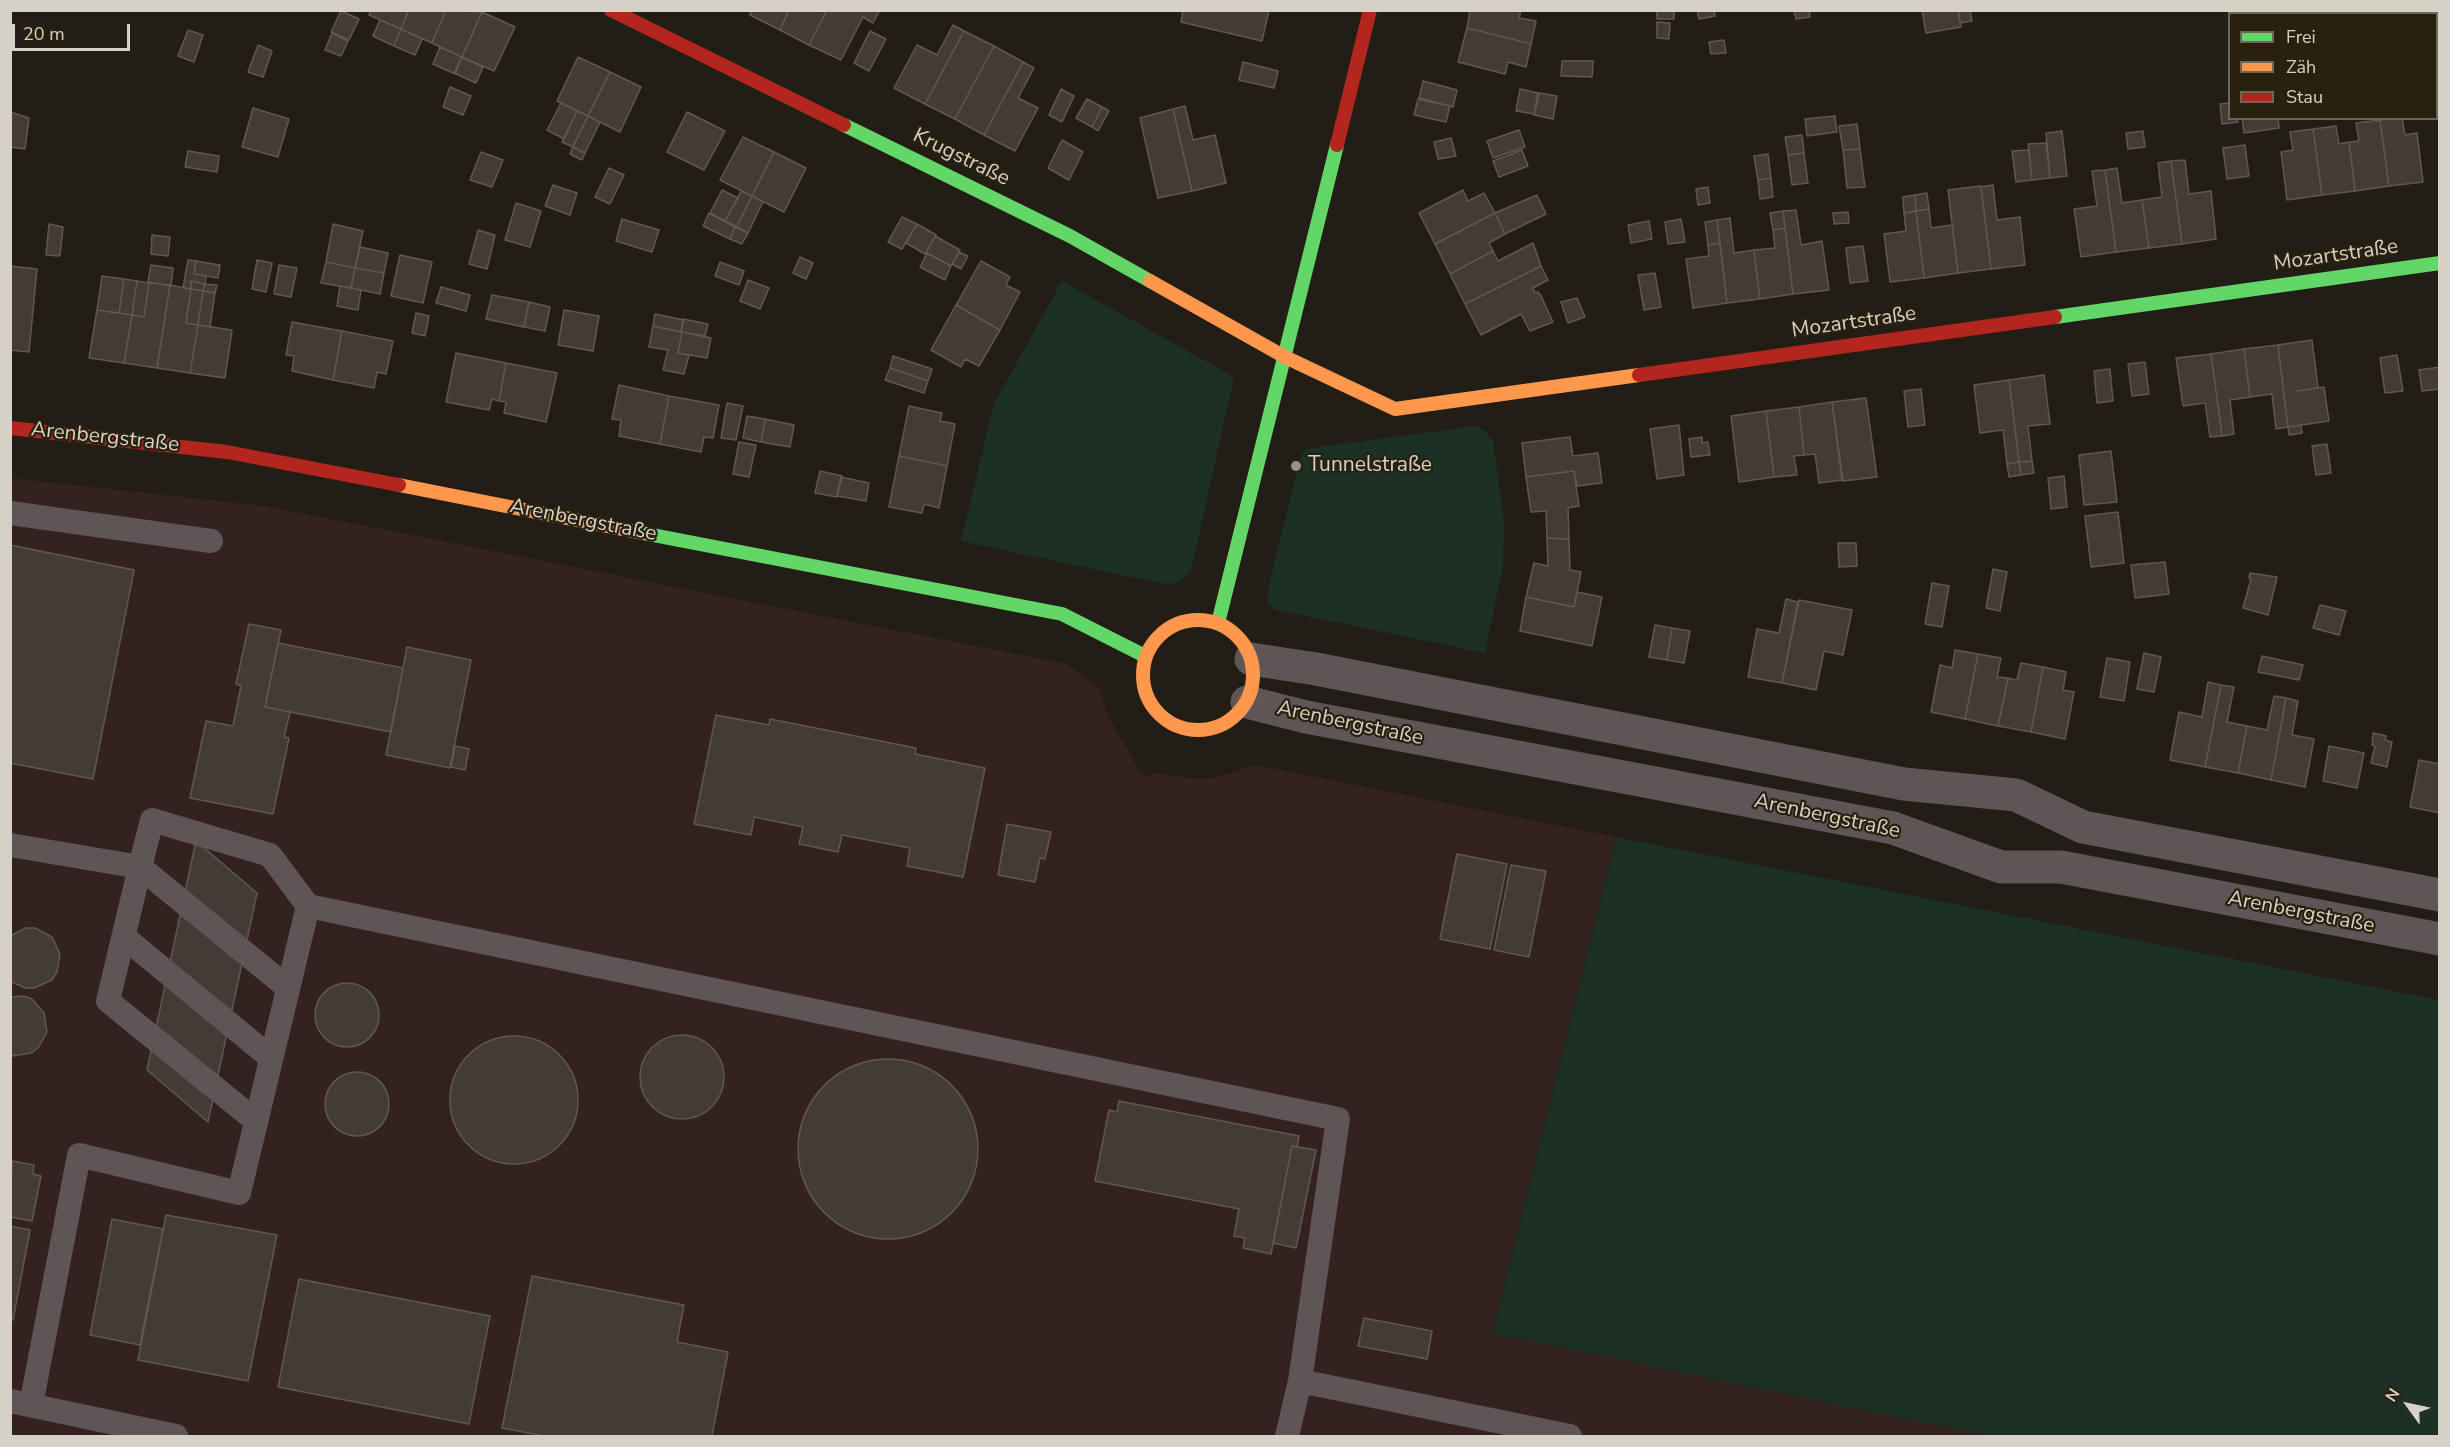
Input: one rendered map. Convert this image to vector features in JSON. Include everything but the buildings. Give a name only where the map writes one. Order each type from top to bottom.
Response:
[{"type":"street","name":"Krugstraße","points":[[611,10],[1070,236],[1285,357]]},
{"type":"street","points":[[1218,623],[1370,10]]},
{"type":"street","name":"Mozartstraße","points":[[1285,357],[1395,409],[2439,263]]},
{"type":"street","name":"Arenbergstraße","points":[[10,428],[226,452],[1062,614],[1145,656],[1142,682],[1153,709],[1174,726],[1199,731],[1225,723],[1247,702],[1253,683],[1251,658],[1904,784],[2016,795],[2083,827],[2439,895]]},
{"type":"street","points":[[1145,656],[1163,631],[1189,620],[1218,623],[1238,636],[1251,658]]},
{"type":"street","name":"Arenbergstraße","points":[[1247,702],[1306,717],[1893,828],[2001,867],[2061,867],[2439,939]]},
{"type":"lane","points":[[10,513],[211,541]]},
{"type":"lane","points":[[256,1121],[108,1001],[152,820],[270,855],[308,906],[1338,1119],[1300,1381],[1287,1437]]},
{"type":"lane","points":[[10,845],[140,867],[288,988]]},
{"type":"lane","points":[[176,1437],[21,1403],[79,1155],[239,1193],[308,906]]},
{"type":"lane","points":[[124,937],[271,1058]]},
{"type":"lane","points":[[1300,1381],[1570,1437]]},
{"type":"shaded area","points":[[11,478],[265,506],[1067,664],[1099,688],[1109,717],[1138,769],[1145,776],[1156,773],[1195,779],[1213,778],[1252,766],[1261,766],[1616,837],[1492,1333],[1989,1436],[11,1436]]},
{"type":"green space","points":[[1062,281],[1234,377],[1194,558],[1190,571],[1185,578],[1177,582],[1169,584],[1145,580],[961,541],[994,404]]},
{"type":"green space","points":[[1475,426],[1486,431],[1493,441],[1504,522],[1503,565],[1485,653],[1273,609],[1268,602],[1267,595],[1300,457],[1306,449]]},
{"type":"green space","points":[[1616,837],[2439,1000],[2439,1436],[1989,1436],[1492,1333]]},
{"type":"traffic: fast","points":[[844,125],[1070,236],[1150,281]]},
{"type":"traffic: fast","points":[[1218,623],[1337,145]]},
{"type":"traffic: fast","points":[[2055,317],[2440,263]]},
{"type":"traffic: fast","points":[[632,531],[1062,614],[1145,656]]},
{"type":"traffic: slow","points":[[1150,281],[1285,357],[1395,409],[1639,375]]},
{"type":"traffic: slow","points":[[399,485],[632,531]]},
{"type":"traffic: slow","points":[[1198,620],[1219,624],[1237,636],[1249,654],[1253,675],[1249,696],[1237,714],[1219,726],[1198,730],[1177,726],[1159,714],[1147,696],[1143,675],[1147,654],[1159,636],[1177,624],[1198,620]]},
{"type":"traffic: jam","points":[[611,10],[844,125]]},
{"type":"traffic: jam","points":[[1337,145],[1370,10]]},
{"type":"traffic: jam","points":[[1639,375],[2055,317]]},
{"type":"traffic: jam","points":[[10,428],[227,452],[399,485]]},
{"type":"place","name":"Tunnelstraße","points":[[1296,466]]}]
